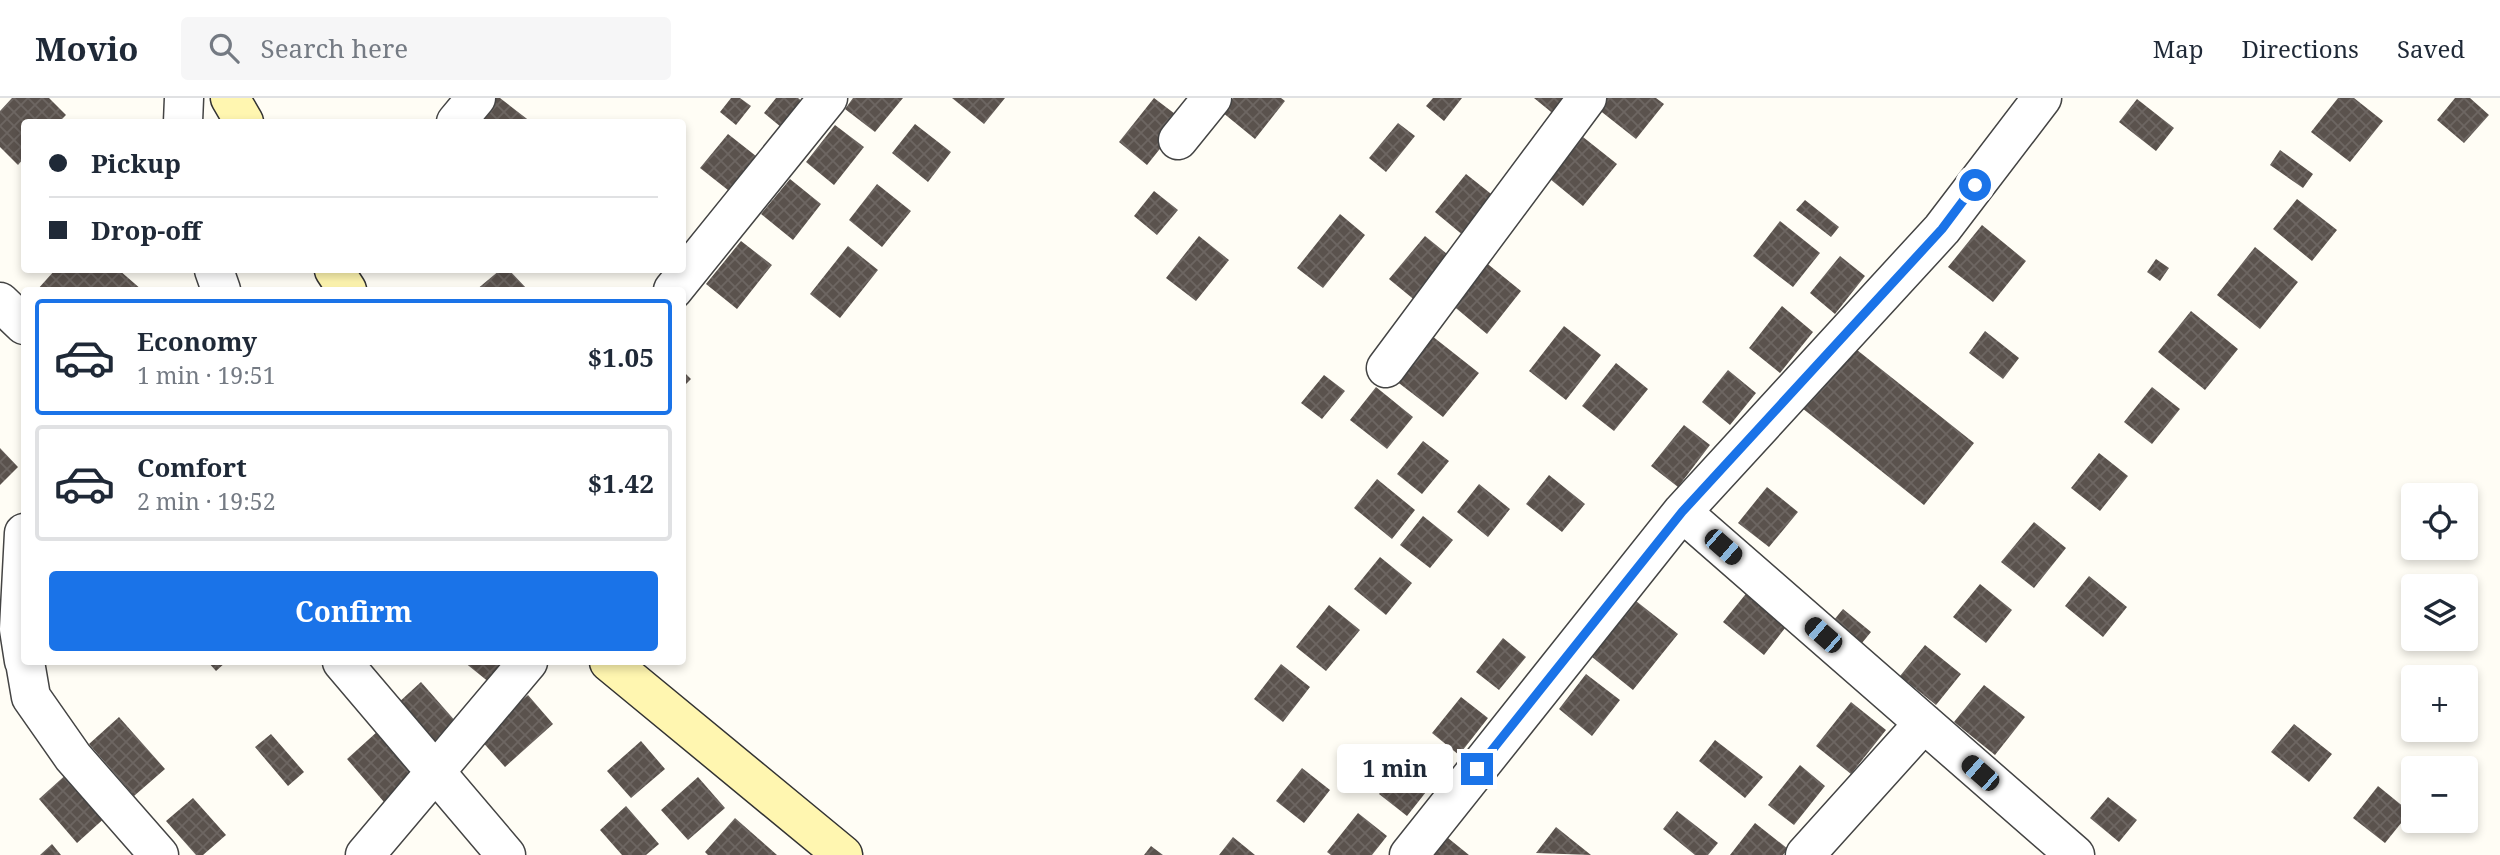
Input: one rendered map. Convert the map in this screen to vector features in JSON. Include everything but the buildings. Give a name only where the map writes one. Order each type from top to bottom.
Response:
[{"type":"main road","points":[[230,98],[242,119]]},
{"type":"main road","points":[[612,665],[843,855]]},
{"type":"street","points":[[183,119],[184,98]]},
{"type":"street","points":[[458,119],[476,98]]},
{"type":"street","points":[[675,287],[828,98]]},
{"type":"street","points":[[1178,140],[1212,98]]},
{"type":"street","points":[[1385,368],[1587,98]]},
{"type":"street","points":[[1409,855],[1682,512],[1942,229],[2042,98]]},
{"type":"street","points":[[0,302],[21,322]]},
{"type":"street","points":[[1682,512],[2075,855]]},
{"type":"street","points":[[0,548],[21,523]]},
{"type":"street","points":[[21,591],[21,640]]},
{"type":"street","points":[[26,665],[31,697],[74,757],[159,855]]},
{"type":"street","points":[[344,665],[506,855]]},
{"type":"street","points":[[365,855],[525,665]]},
{"type":"street","points":[[1805,855],[1924,723]]},
{"type":"route","points":[[1477,769],[1682,512],[1942,229],[1975,185]]}]
